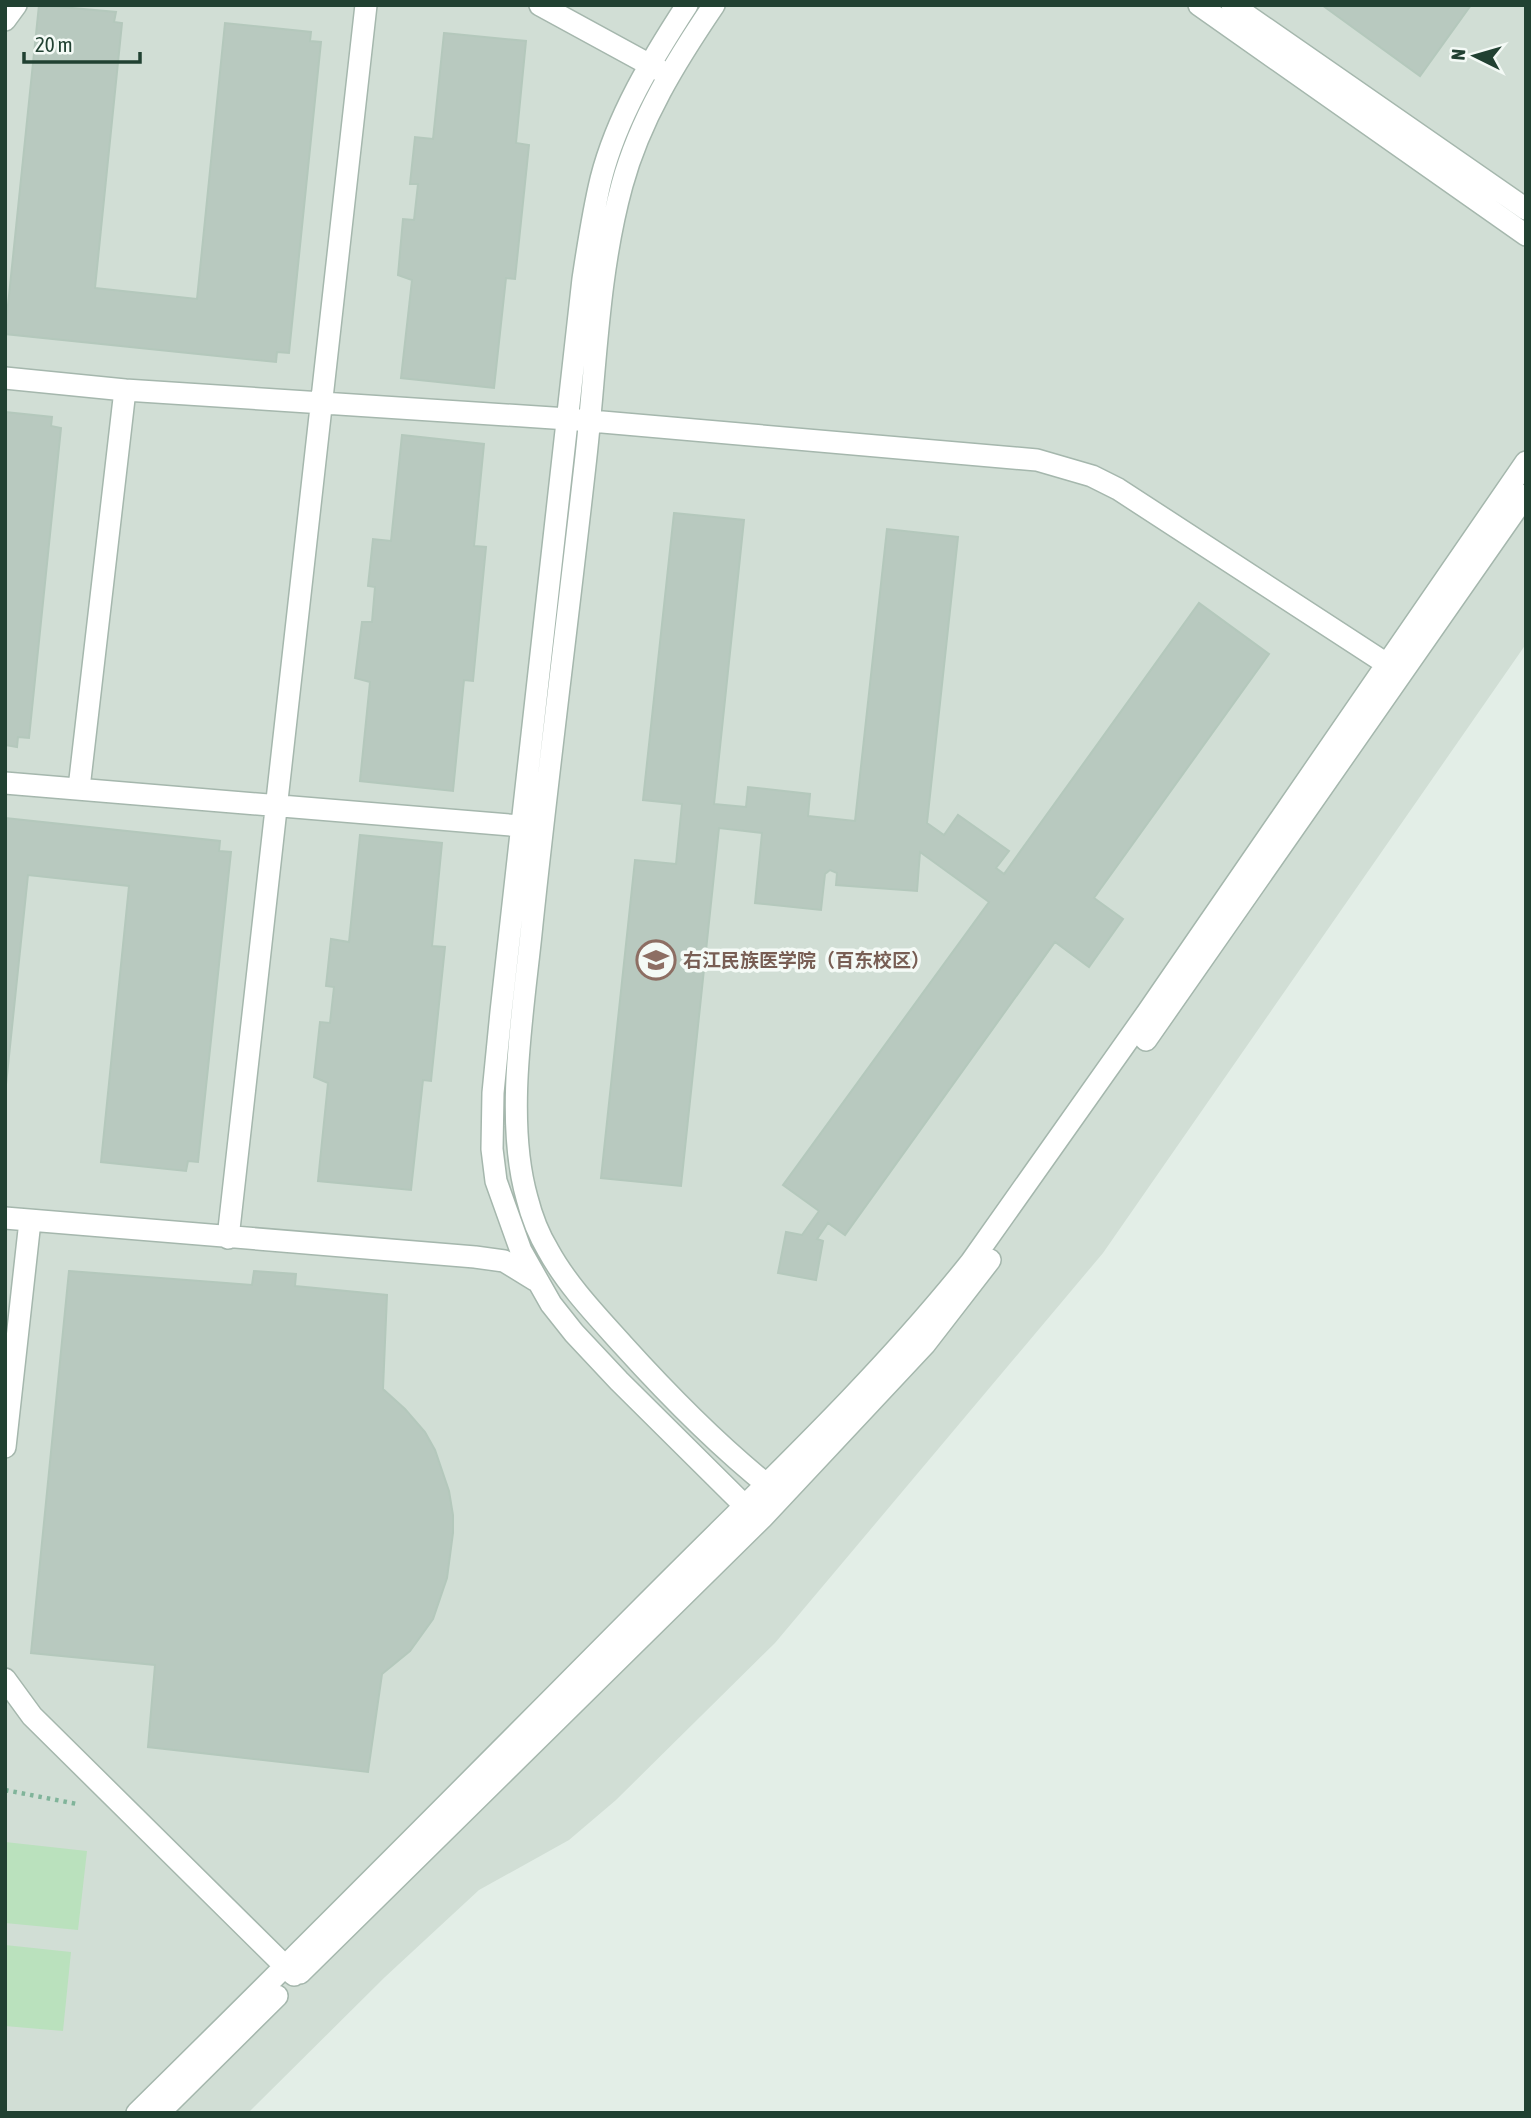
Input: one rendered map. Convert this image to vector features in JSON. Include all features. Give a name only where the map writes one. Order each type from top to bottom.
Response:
[{"type":"lane","points":[[5,20],[16,5]]},
{"type":"lane","points":[[228,1238],[366,5]]},
{"type":"lane","points":[[540,5],[669,75]]},
{"type":"lane","points":[[687,5],[650,64],[616,135],[596,202],[583,279],[532,827],[517,1093],[517,1150],[527,1199],[547,1249],[598,1318],[711,1436],[774,1490]]},
{"type":"lane","points":[[713,5],[669,75],[635,145],[613,220],[589,421],[493,1093],[492,1149],[496,1181],[521,1251],[551,1304],[574,1334],[619,1381],[744,1505],[762,1518]]},
{"type":"lane","points":[[1199,5],[1526,235]]},
{"type":"lane","points":[[1232,5],[1526,209]]},
{"type":"lane","points":[[5,378],[125,390],[568,419],[1000,456],[1066,466],[1118,489],[1393,669]]},
{"type":"lane","points":[[79,788],[125,390]]},
{"type":"lane","points":[[159,2113],[291,1972],[744,1505],[774,1490],[925,1344],[982,1272],[1188,981],[1526,462]]},
{"type":"lane","points":[[1393,669],[1526,495]]},
{"type":"lane","points":[[5,783],[532,827]]},
{"type":"lane","points":[[5,1218],[475,1257],[504,1261],[536,1280]]},
{"type":"lane","points":[[5,1447],[30,1221]]},
{"type":"lane","points":[[137,2113],[291,1972],[762,1518],[774,1490]]},
{"type":"lane","points":[[5,1679],[32,1716],[291,1972]]},
{"type":"path","points":[[5,1790],[132,1816]]},
{"type":"shaded area","name":"右江民族医学院（百东校区）","points":[[5,5],[1526,5],[1526,644],[1103,1253],[775,1643],[616,1800],[569,1840],[479,1890],[385,1977],[248,2113],[5,2113]]},
{"type":"green space","points":[[5,1842],[87,1851],[78,1930],[5,1923]]},
{"type":"green space","points":[[5,1945],[71,1952],[63,2031],[5,2026]]},
{"type":"building","points":[[39,5],[116,12],[114,22],[122,23],[95,288],[197,299],[225,23],[311,32],[310,41],[321,42],[289,353],[277,352],[276,362],[5,334]]},
{"type":"building","points":[[1322,5],[1471,5],[1420,76]]},
{"type":"building","points":[[444,33],[526,41],[516,143],[529,145],[515,279],[506,278],[494,388],[401,378],[412,280],[398,275],[403,219],[414,220],[418,184],[410,184],[415,137],[433,139]]},
{"type":"building","points":[[5,412],[52,417],[51,426],[61,428],[29,738],[18,737],[17,747],[5,745]]},
{"type":"building","points":[[402,435],[484,444],[474,546],[486,547],[473,681],[464,680],[453,791],[360,781],[370,682],[355,678],[362,622],[372,622],[375,587],[368,586],[373,539],[391,541]]},
{"type":"building","points":[[674,513],[744,520],[714,804],[746,807],[748,787],[810,794],[808,816],[855,821],[887,529],[958,537],[927,823],[944,835],[958,815],[1009,851],[996,868],[1004,874],[1199,603],[1269,654],[1094,898],[1123,919],[1089,967],[1055,942],[845,1235],[828,1223],[817,1239],[823,1241],[816,1280],[778,1273],[786,1232],[802,1235],[819,1211],[783,1185],[989,902],[920,852],[917,891],[836,885],[837,873],[830,870],[825,874],[821,910],[755,903],[762,833],[719,828],[681,1186],[601,1178],[635,860],[676,864],[682,804],[643,800]]},
{"type":"building","points":[[5,818],[220,841],[219,851],[231,852],[198,1162],[188,1161],[186,1171],[101,1162],[129,886],[28,875],[5,1094]]},
{"type":"building","points":[[360,835],[442,843],[432,946],[445,947],[431,1081],[423,1080],[411,1190],[318,1181],[328,1083],[314,1077],[320,1022],[330,1023],[334,987],[326,986],[331,939],[349,942]]},
{"type":"building","points":[[69,1271],[252,1285],[254,1271],[296,1274],[295,1286],[387,1295],[383,1389],[425,1432],[435,1450],[449,1491],[453,1533],[447,1578],[433,1619],[410,1651],[382,1674],[368,1772],[148,1747],[155,1665],[31,1653]]},
{"type":"place","name":"右江民族医学院（百东校区）","points":[[656,960]]}]
